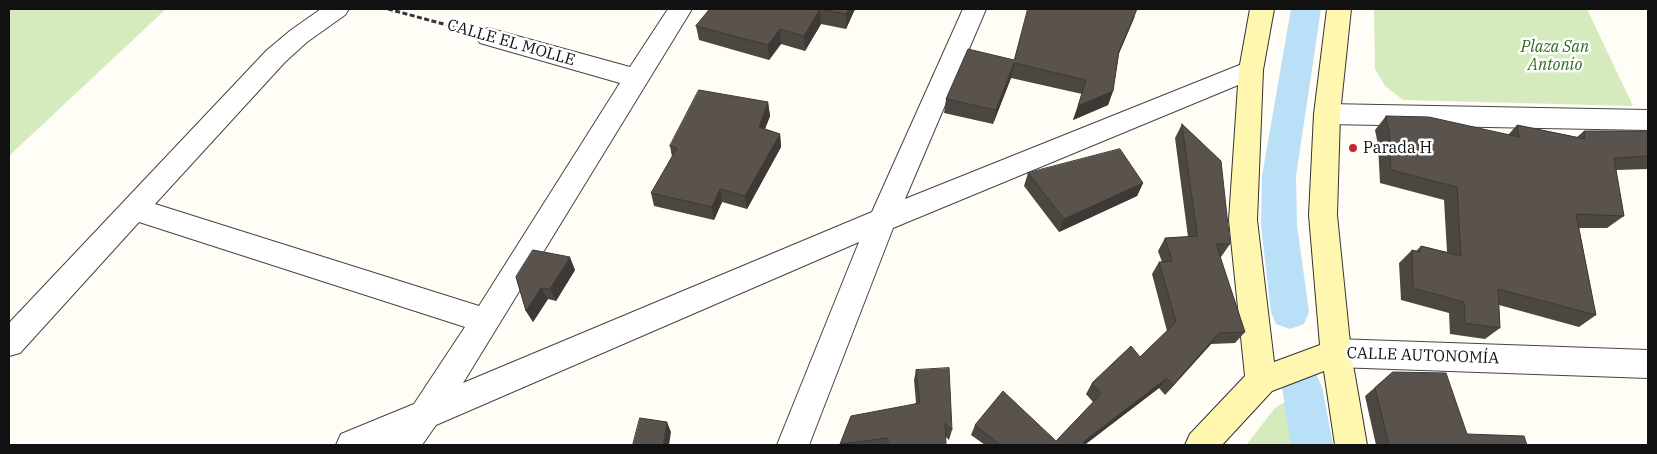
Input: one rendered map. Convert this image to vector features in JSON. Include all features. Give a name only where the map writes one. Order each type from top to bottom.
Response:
[{"type":"main road","points":[[1261,381],[1243,220],[1251,70],[1262,9]]},
{"type":"main road","points":[[1339,9],[1327,114],[1323,214],[1336,353],[1351,445]]},
{"type":"main road","name":"CALLE AUTONOMÍA","points":[[1201,445],[1261,381],[1336,353]]},
{"type":"street","points":[[9,343],[276,56],[299,36],[337,9]]},
{"type":"street","points":[[404,445],[486,321],[635,78],[680,9]]},
{"type":"street","points":[[793,445],[882,220],[974,9]]},
{"type":"street","name":"CALLE EL MOLLE","points":[[488,37],[635,78]]},
{"type":"street","points":[[352,445],[882,220],[1251,70]]},
{"type":"street","points":[[1327,114],[1648,120]]},
{"type":"street","points":[[134,209],[486,321]]},
{"type":"street","name":"CALLE AUTONOMÍA","points":[[1336,353],[1648,364]]},
{"type":"path","name":"CALLE EL MOLLE","points":[[388,9],[488,37]]},
{"type":"green space","points":[[9,9],[166,9],[9,156]]},
{"type":"green space","name":"Plaza San Antonio","points":[[1374,9],[1587,9],[1633,106],[1403,100],[1385,86],[1375,69]]},
{"type":"green space","points":[[1318,381],[1328,445],[1246,445],[1275,408]]},
{"type":"building","points":[[710,9],[820,9],[804,36],[780,29],[768,45],[696,26]]},
{"type":"building","points":[[820,9],[849,9],[846,14]]},
{"type":"building","points":[[1028,9],[1137,9],[1119,51],[1113,91],[1078,106],[1086,80],[1014,63],[996,110],[946,99],[968,49],[1014,60]]},
{"type":"building","points":[[699,90],[768,102],[759,127],[780,134],[745,196],[720,189],[712,207],[651,193],[677,148],[670,146]]},
{"type":"building","points":[[1386,116],[1429,117],[1519,137],[1517,125],[1585,139],[1584,131],[1648,131],[1648,156],[1614,158],[1624,216],[1576,214],[1596,315],[1498,289],[1500,328],[1465,323],[1464,302],[1413,288],[1412,250],[1420,252],[1421,246],[1461,256],[1457,187],[1391,170],[1389,131]]},
{"type":"building","points":[[1182,124],[1221,161],[1230,244],[1216,244],[1245,332],[1219,333],[1173,385],[1167,378],[1083,442],[1087,445],[1000,445],[975,425],[1003,391],[1056,441],[1101,394],[1092,383],[1131,346],[1140,357],[1176,322],[1159,262],[1172,261],[1165,238],[1197,236]]},
{"type":"building","points":[[1120,149],[1143,183],[1064,219],[1028,173]]},
{"type":"building","points":[[533,250],[570,257],[550,289],[541,288],[526,311],[516,277]]},
{"type":"building","points":[[949,368],[952,430],[945,423],[946,445],[888,445],[888,438],[840,444],[851,416],[920,403],[916,370]]},
{"type":"building","points":[[1393,372],[1446,373],[1467,434],[1524,436],[1527,445],[1389,445],[1375,388]]},
{"type":"building","points":[[640,418],[667,422],[663,445],[633,445]]},
{"type":"waterway","points":[[1290,312],[1279,225],[1279,176],[1306,9]]},
{"type":"waterway","points":[[1302,387],[1312,445]]},
{"type":"place","name":"Parada H","points":[[1353,148]]}]
